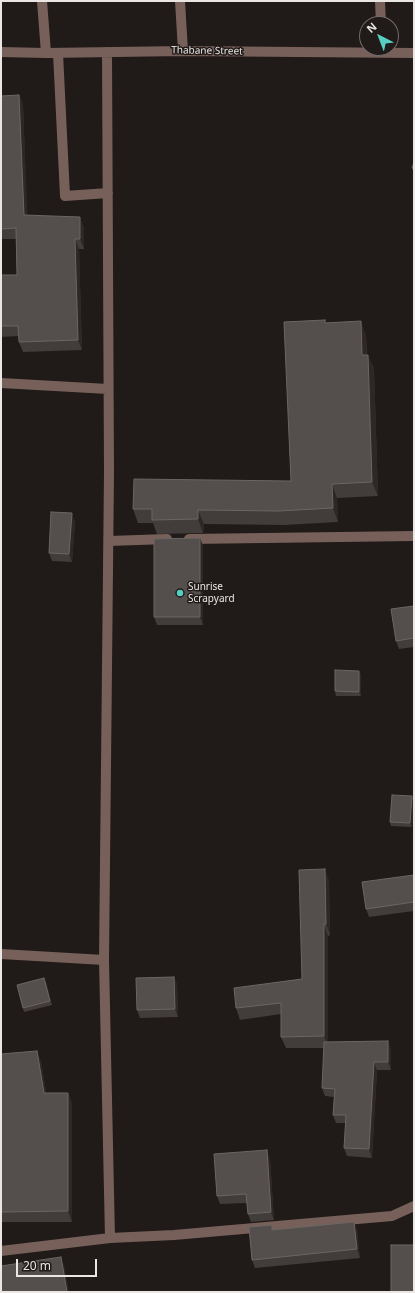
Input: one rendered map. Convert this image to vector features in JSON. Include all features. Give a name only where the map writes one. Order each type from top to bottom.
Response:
[{"type":"street","points":[[42,1],[46,53]]},
{"type":"street","points":[[180,1],[183,51]]},
{"type":"street","points":[[380,1],[381,16]]},
{"type":"street","name":"Thabane Street","points":[[1,52],[359,51]]},
{"type":"street","points":[[107,52],[109,541],[104,960],[110,1238]]},
{"type":"street","name":"Thabane Street","points":[[399,52],[414,52]]},
{"type":"street","points":[[58,53],[65,196],[108,192]]},
{"type":"street","points":[[1,383],[108,389]]},
{"type":"street","points":[[109,541],[414,536]]},
{"type":"street","points":[[1,954],[104,960]]},
{"type":"street","points":[[1,1251],[110,1238],[174,1235],[392,1216],[412,1206]]},
{"type":"building","points":[[19,95],[24,215],[80,217],[80,239],[75,239],[78,340],[19,342],[18,326],[1,326],[1,275],[17,275],[16,228],[1,229],[1,96]]},
{"type":"building","points":[[325,320],[325,323],[361,321],[362,355],[368,355],[372,482],[332,484],[333,508],[279,511],[198,510],[198,519],[152,520],[152,509],[133,509],[134,479],[291,481],[284,322]]},
{"type":"building","points":[[51,512],[72,513],[69,554],[49,553]]},
{"type":"building","name":"Sunrise Scrapyard","points":[[200,538],[200,617],[154,617],[154,539]]},
{"type":"building","points":[[414,606],[414,638],[396,641],[391,609]]},
{"type":"building","points":[[335,670],[359,671],[359,692],[335,691]]},
{"type":"building","points":[[392,795],[412,796],[410,823],[390,822]]},
{"type":"building","points":[[325,869],[326,924],[324,924],[324,1036],[281,1037],[281,1003],[236,1008],[234,988],[302,979],[299,870]]},
{"type":"building","points":[[414,875],[414,902],[366,909],[362,882]]},
{"type":"building","points":[[174,977],[175,1009],[137,1010],[136,978]]},
{"type":"building","points":[[44,978],[50,1001],[23,1008],[17,985]]},
{"type":"building","points":[[388,1041],[388,1062],[374,1062],[369,1149],[344,1148],[346,1115],[333,1115],[335,1089],[322,1088],[324,1042]]},
{"type":"building","points":[[37,1051],[44,1093],[68,1093],[68,1211],[1,1212],[1,1054]]},
{"type":"building","points":[[267,1150],[271,1212],[248,1214],[246,1194],[217,1196],[214,1154]]},
{"type":"building","points":[[354,1222],[357,1249],[252,1260],[249,1227],[272,1225],[272,1230]]},
{"type":"building","points":[[391,1245],[414,1245],[414,1292],[391,1292]]},
{"type":"building","points":[[61,1257],[67,1292],[1,1292],[1,1266]]},
{"type":"place","name":"Sunrise Scrapyard","points":[[180,593]]}]
